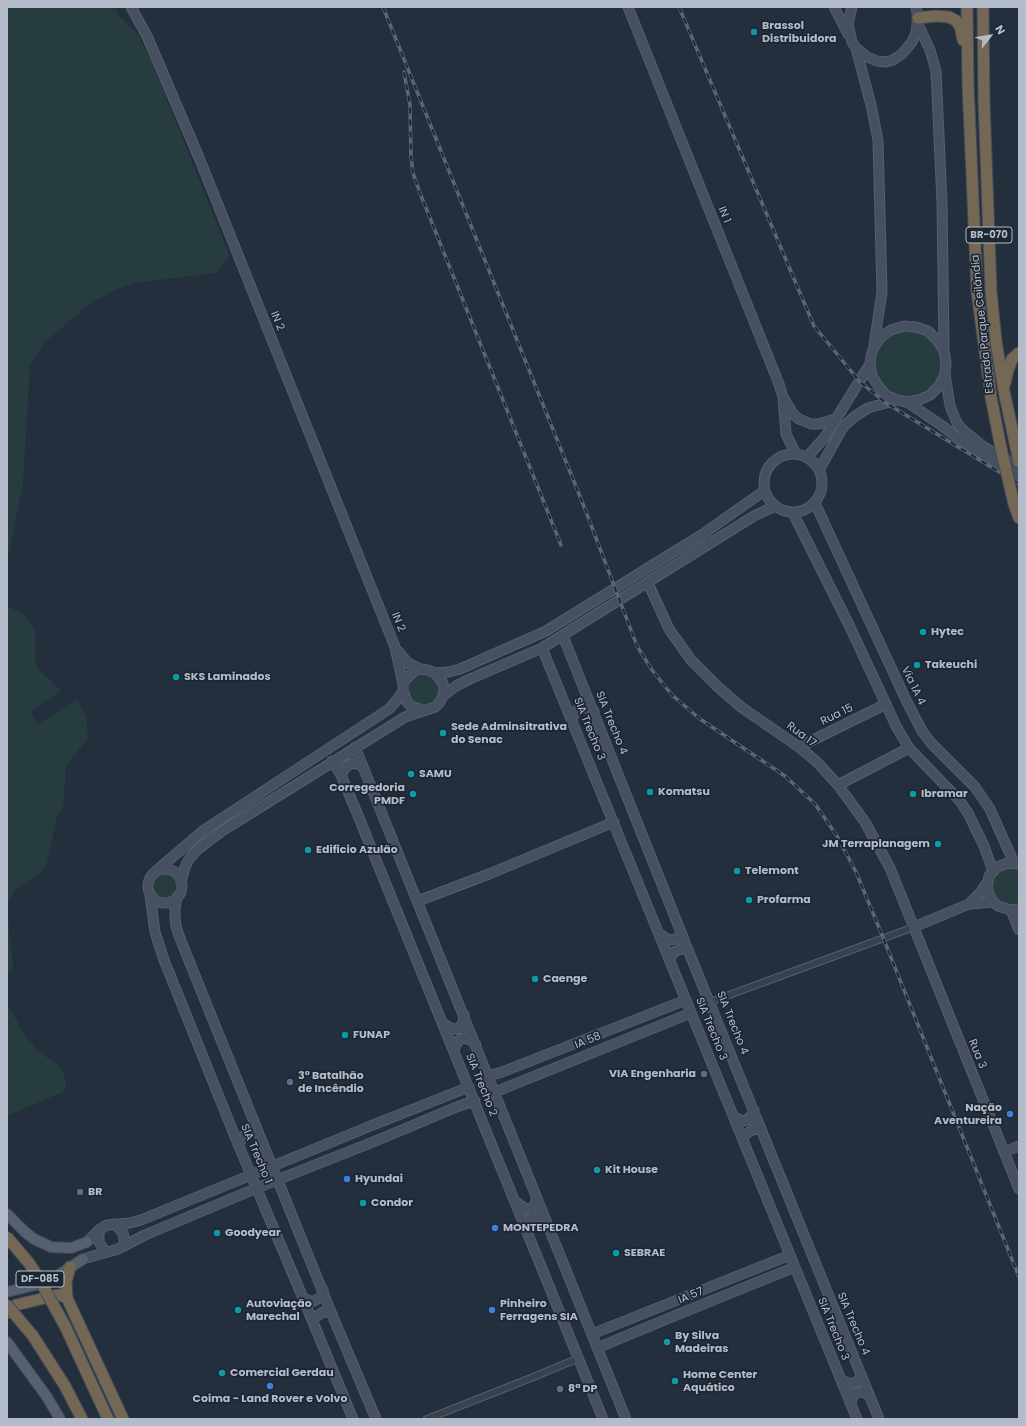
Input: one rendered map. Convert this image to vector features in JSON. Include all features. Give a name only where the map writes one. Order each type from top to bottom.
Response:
[{"type":"highway","name":"Estrada Parque Ceilândia","points":[[967,7],[968,84],[977,291],[991,397],[1001,448],[1014,504],[1019,518]]},
{"type":"highway","name":"Estrada Parque Ceilândia","points":[[983,7],[984,102],[991,292],[996,340],[1004,391],[1019,461]]},
{"type":"highway","points":[[918,20],[935,16],[949,17],[955,20],[960,26],[968,84]]},
{"type":"highway","points":[[1004,391],[1008,370],[1012,359],[1019,353]]},
{"type":"highway","name":"DF-085","points":[[7,1237],[29,1263],[38,1277],[65,1326],[108,1419]]},
{"type":"highway","points":[[70,1267],[66,1282],[67,1298],[123,1419]]},
{"type":"highway","points":[[7,1313],[16,1306],[53,1296],[60,1295],[67,1298]]},
{"type":"highway","points":[[7,1305],[33,1336],[65,1386],[82,1419]]},
{"type":"main road","name":"IN 2","points":[[131,7],[147,36],[200,160],[395,647],[403,687]]},
{"type":"main road","name":"IN 1","points":[[628,7],[783,397],[786,434],[779,457]]},
{"type":"main road","points":[[834,7],[850,36]]},
{"type":"main road","points":[[852,7],[848,24],[852,42],[866,57],[877,61],[886,62],[893,60],[902,54],[908,48],[916,33],[918,20]]},
{"type":"main road","points":[[916,7],[918,20],[930,50],[936,71],[942,202],[944,351],[946,362],[945,374],[950,406],[957,423],[964,431],[984,447],[1019,467]]},
{"type":"main road","points":[[807,457],[825,437],[870,364],[879,319],[882,292],[882,257],[878,140],[871,105],[856,48]]},
{"type":"main road","points":[[874,347],[881,337],[891,330],[904,326],[916,327],[928,331],[938,340],[944,351]]},
{"type":"main road","points":[[870,364],[872,376],[886,395],[897,400],[907,402],[919,400],[930,395],[939,386],[945,374]]},
{"type":"main road","points":[[783,397],[793,414],[799,419],[811,424],[819,424],[836,419]]},
{"type":"main road","points":[[819,470],[843,427],[854,417],[868,408],[897,400]]},
{"type":"main road","points":[[907,402],[1019,479]]},
{"type":"main road","name":"IN 1","points":[[786,434],[796,454]]},
{"type":"main road","points":[[796,454],[807,457],[819,470],[822,478],[820,495],[815,503],[807,509],[793,513],[783,511],[768,499],[764,491],[766,471],[771,463],[779,457],[796,454]]},
{"type":"main road","points":[[178,897],[168,902],[163,902],[158,901],[150,894],[148,884],[152,874],[204,830],[389,709],[397,700],[409,674],[420,669],[435,673],[448,672],[546,631],[703,534],[764,491]]},
{"type":"main road","name":"Via 1A 4","points":[[815,503],[922,731],[975,787],[983,798],[990,809],[1016,864]]},
{"type":"main road","points":[[443,696],[470,678],[542,648],[563,636],[616,601],[648,583],[754,516],[775,506]]},
{"type":"main road","points":[[793,513],[850,627],[896,726],[909,748],[964,807],[974,824],[993,871]]},
{"type":"main road","name":"Rua 17","points":[[648,583],[669,629],[680,646],[699,669],[741,707],[799,747],[817,762],[838,785],[865,822],[881,849],[914,927]]},
{"type":"main road","name":"SIA Trecho 4","points":[[563,636],[688,950],[879,1419]]},
{"type":"main road","name":"IN 2","points":[[395,647],[408,663],[420,669]]},
{"type":"main road","name":"SIA Trecho 3","points":[[542,648],[857,1419]]},
{"type":"main road","points":[[403,687],[404,696],[411,706],[422,710],[429,710],[440,702],[443,696],[443,683],[435,673]]},
{"type":"main road","name":"Rua 15","points":[[799,747],[886,704]]},
{"type":"main road","points":[[572,719],[575,712],[580,708],[583,707],[594,711]]},
{"type":"main road","points":[[376,1419],[277,1180],[181,941],[176,927],[175,908],[185,868],[189,859],[198,849],[222,831],[356,747],[405,717],[422,710]]},
{"type":"main road","points":[[356,747],[626,1419]]},
{"type":"main road","points":[[838,785],[909,748]]},
{"type":"main road","name":"SIA Trecho 2","points":[[332,762],[341,775],[444,1024],[603,1419]]},
{"type":"main road","points":[[341,775],[345,768],[350,764],[356,763],[363,767]]},
{"type":"main road","points":[[418,901],[496,871],[614,822]]},
{"type":"main road","points":[[969,904],[980,893],[993,871],[1003,864],[1016,864]]},
{"type":"main road","points":[[156,871],[161,869],[172,870],[179,877],[181,882]]},
{"type":"main road","points":[[987,883],[987,889],[992,902],[998,906],[1015,910],[1019,930]]},
{"type":"main road","name":"SIA Trecho 1","points":[[150,894],[155,932],[164,960],[238,1144],[353,1419]]},
{"type":"main road","points":[[914,927],[969,904],[992,902]]},
{"type":"main road","name":"Rua 3","points":[[914,927],[1019,1189]]},
{"type":"main road","points":[[660,934],[669,940],[682,934]]},
{"type":"main road","points":[[670,961],[672,954],[676,951],[681,949],[688,950]]},
{"type":"main road","name":"IA 58","points":[[488,1076],[502,1072],[686,1000]]},
{"type":"main road","name":"IA 58","points":[[495,1092],[691,1013]]},
{"type":"main road","points":[[444,1024],[452,1029],[457,1029],[463,1024],[464,1015]]},
{"type":"main road","points":[[593,1036],[599,1050]]},
{"type":"main road","points":[[454,1049],[458,1041],[464,1038],[471,1040],[476,1045]]},
{"type":"main road","points":[[502,1072],[509,1086]]},
{"type":"main road","points":[[7,1214],[25,1232],[39,1241],[51,1247],[71,1248],[87,1242],[99,1230],[107,1225],[130,1223],[141,1220],[469,1087]]},
{"type":"main road","points":[[7,1292],[43,1283],[56,1277],[84,1259],[112,1251],[145,1235],[257,1188],[459,1106],[475,1101]]},
{"type":"main road","points":[[734,1117],[743,1121],[747,1120],[753,1114],[754,1110]]},
{"type":"main road","points":[[238,1144],[245,1135],[257,1129]]},
{"type":"main road","points":[[743,1139],[746,1134],[752,1130],[758,1129],[762,1131]]},
{"type":"main road","points":[[1004,1152],[1019,1146]]},
{"type":"main road","points":[[516,1202],[524,1208],[531,1208],[536,1203],[536,1196]]},
{"type":"main road","points":[[527,1229],[531,1218],[538,1216],[546,1220]]},
{"type":"main road","points":[[115,1224],[123,1233],[125,1245]]},
{"type":"main road","points":[[99,1230],[99,1242],[107,1252]]},
{"type":"main road","name":"IA 57","points":[[592,1334],[790,1254]]},
{"type":"main road","name":"IA 57","points":[[597,1348],[795,1267]]},
{"type":"main road","points":[[740,1275],[744,1288]]},
{"type":"main road","points":[[303,1298],[314,1301],[321,1297],[323,1290]]},
{"type":"main road","points":[[313,1322],[314,1318],[323,1312],[332,1314]]},
{"type":"main road","points":[[636,1316],[641,1330]]},
{"type":"main road","points":[[7,1342],[47,1397],[60,1419]]},
{"type":"main road","points":[[841,1380],[847,1383],[855,1383],[860,1379],[861,1374]]},
{"type":"main road","points":[[851,1404],[852,1398],[856,1393],[860,1392],[868,1394]]},
{"type":"street","points":[[710,1002],[914,927]]},
{"type":"street","points":[[427,1419],[579,1358]]},
{"type":"green space","points":[[7,7],[115,7],[118,15],[139,36],[151,60],[230,256],[216,273],[134,283],[114,290],[87,306],[45,342],[30,364],[23,483],[7,562]]},
{"type":"green space","points":[[909,331],[922,334],[932,341],[939,351],[942,364],[939,377],[932,387],[922,394],[909,397],[896,394],[886,387],[879,377],[876,364],[879,351],[886,341],[896,334]]},
{"type":"green space","points":[[7,606],[26,615],[35,632],[35,660],[39,670],[61,691],[30,711],[37,725],[77,699],[86,717],[88,738],[66,766],[63,808],[57,817],[47,863],[39,874],[16,889],[7,904]]},
{"type":"green space","points":[[424,674],[435,679],[440,690],[435,701],[424,706],[413,701],[408,690],[413,679]]},
{"type":"green space","points":[[1005,867],[1019,868],[1019,906],[1000,904],[991,893],[992,879],[997,872]]},
{"type":"green space","points":[[164,874],[173,877],[176,886],[173,895],[164,898],[155,895],[152,886],[155,877]]},
{"type":"green space","points":[[7,906],[13,967],[7,973]]},
{"type":"green space","points":[[7,1004],[25,1035],[38,1051],[62,1068],[66,1083],[65,1091],[7,1116]]},
{"type":"railway","points":[[383,7],[585,509],[637,646],[652,670],[672,695],[700,719],[785,776],[815,804],[837,836],[856,872],[880,930],[1019,1277]]},
{"type":"railway","points":[[679,7],[814,326],[860,382],[886,403],[1019,484]]},
{"type":"railway","points":[[404,72],[410,105],[411,157],[413,173],[561,545]]},
{"type":"place","name":"Brassol Distribuidora","points":[[754,32]]},
{"type":"place","name":"Hytec","points":[[923,632]]},
{"type":"place","name":"Takeuchi","points":[[917,665]]},
{"type":"place","name":"SKS Laminados","points":[[176,677]]},
{"type":"place","name":"Sede Adminsitrativa do Senac","points":[[443,733]]},
{"type":"place","name":"SAMU","points":[[411,774]]},
{"type":"place","name":"Komatsu","points":[[650,792]]},
{"type":"place","name":"Corregedoria PMDF","points":[[413,794]]},
{"type":"place","name":"Ibramar","points":[[913,794]]},
{"type":"place","name":"JM Terraplanagem","points":[[938,844]]},
{"type":"place","name":"Edificio Azulão","points":[[308,850]]},
{"type":"place","name":"Telemont","points":[[737,871]]},
{"type":"place","name":"Profarma","points":[[749,900]]},
{"type":"place","name":"Caenge","points":[[535,979]]},
{"type":"place","name":"FUNAP","points":[[345,1035]]},
{"type":"place","name":"VIA Engenharia","points":[[704,1074]]},
{"type":"place","name":"3º Batalhão de Incêndio","points":[[290,1082]]},
{"type":"place","name":"Nação Aventureira","points":[[1010,1114]]},
{"type":"place","name":"Kit House","points":[[597,1170]]},
{"type":"place","name":"Hyundai","points":[[347,1179]]},
{"type":"place","name":"BR","points":[[80,1192]]},
{"type":"place","name":"Condor","points":[[363,1203]]},
{"type":"place","name":"MONTEPEDRA","points":[[495,1228]]},
{"type":"place","name":"Goodyear","points":[[217,1233]]},
{"type":"place","name":"SEBRAE","points":[[616,1253]]},
{"type":"place","name":"Autoviação Marechal","points":[[238,1310]]},
{"type":"place","name":"Pinheiro Ferragens SIA","points":[[492,1310]]},
{"type":"place","name":"By Silva Madeiras","points":[[667,1342]]},
{"type":"place","name":"Comercial Gerdau","points":[[222,1373]]},
{"type":"place","name":"Home Center Aquático","points":[[675,1381]]},
{"type":"place","name":"Coima - Land Rover e Volvo","points":[[270,1386]]},
{"type":"place","name":"8ª DP","points":[[560,1389]]}]
